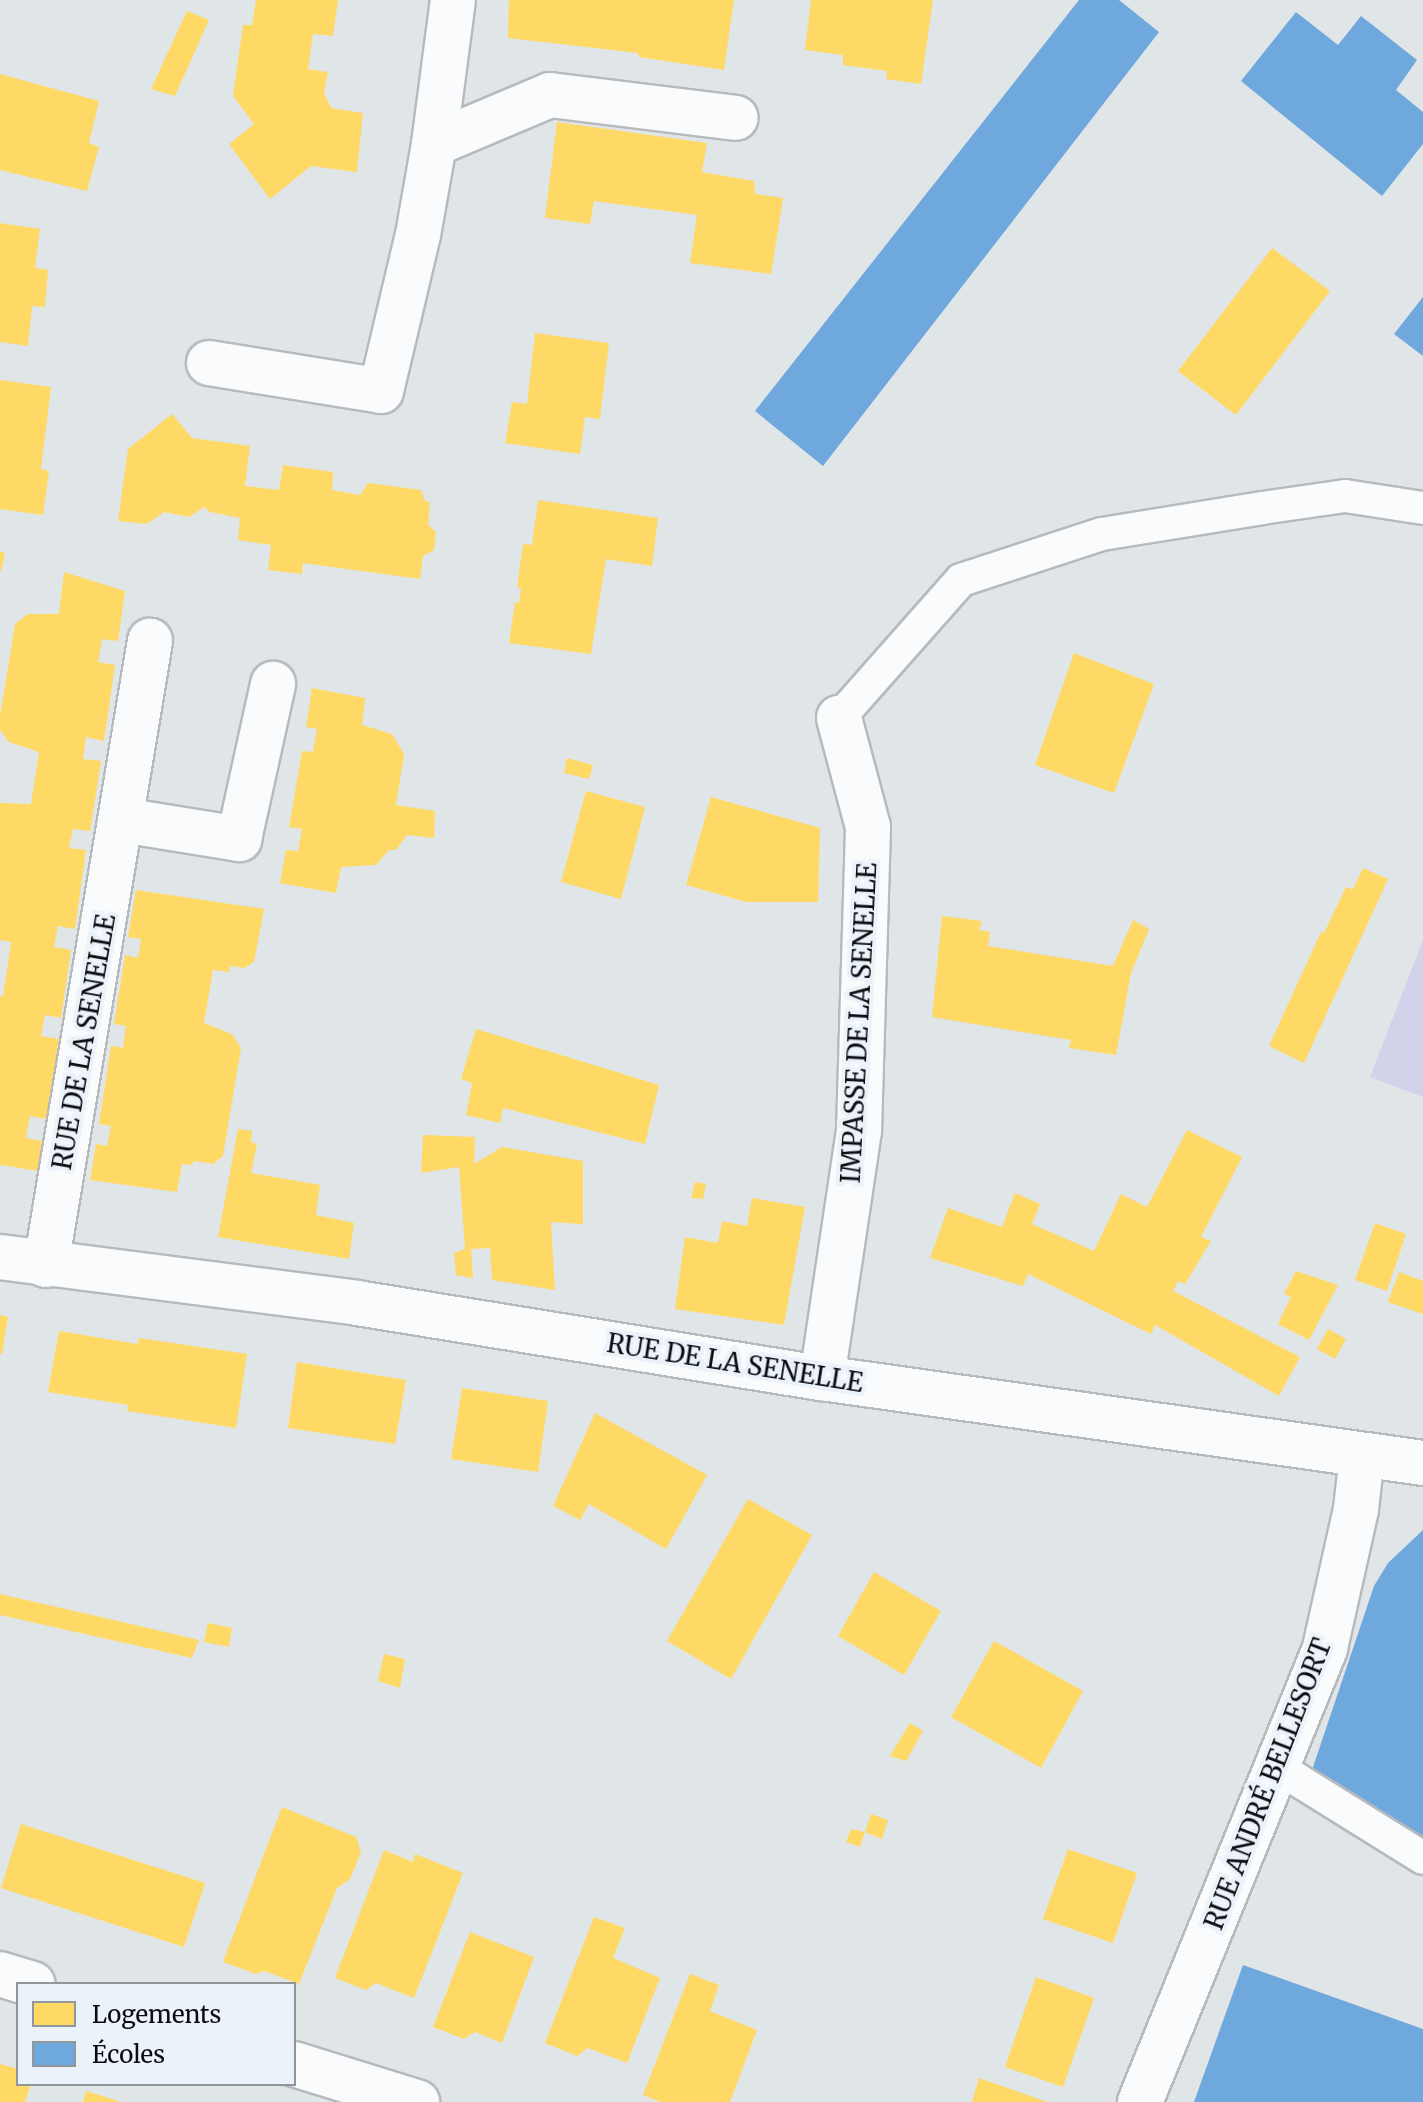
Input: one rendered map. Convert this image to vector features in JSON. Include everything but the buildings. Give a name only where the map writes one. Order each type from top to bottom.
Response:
[{"type":"street","points":[[209,363],[381,391],[418,235],[434,144],[453,0]]},
{"type":"street","points":[[434,144],[550,95],[736,118]]},
{"type":"street","name":"RUE DE LA SENELLE","points":[[46,1265],[150,641]]},
{"type":"street","points":[[122,820],[239,839],[273,684]]},
{"type":"street","name":"IMPASSE DE LA SENELLE","points":[[822,1378],[831,1335],[859,1131],[867,873],[868,827],[839,718]]},
{"type":"street","name":"RUE DE LA SENELLE","points":[[0,1257],[357,1303],[822,1378],[1423,1463]]},
{"type":"street","name":"RUE ANDRÉ BELLESORT","points":[[1140,2102],[1325,1648],[1356,1509],[1362,1456]]},
{"type":"street","points":[[0,1974],[26,1982]]},
{"type":"street","points":[[296,2065],[417,2102]]},
{"type":"lane","points":[[839,718],[961,580],[1102,534],[1262,508],[1345,496],[1423,508]]},
{"type":"lane","points":[[1277,1767],[1423,1858]]},
{"type":"shaded area","points":[[1423,940],[1423,1097],[1370,1077]]}]
